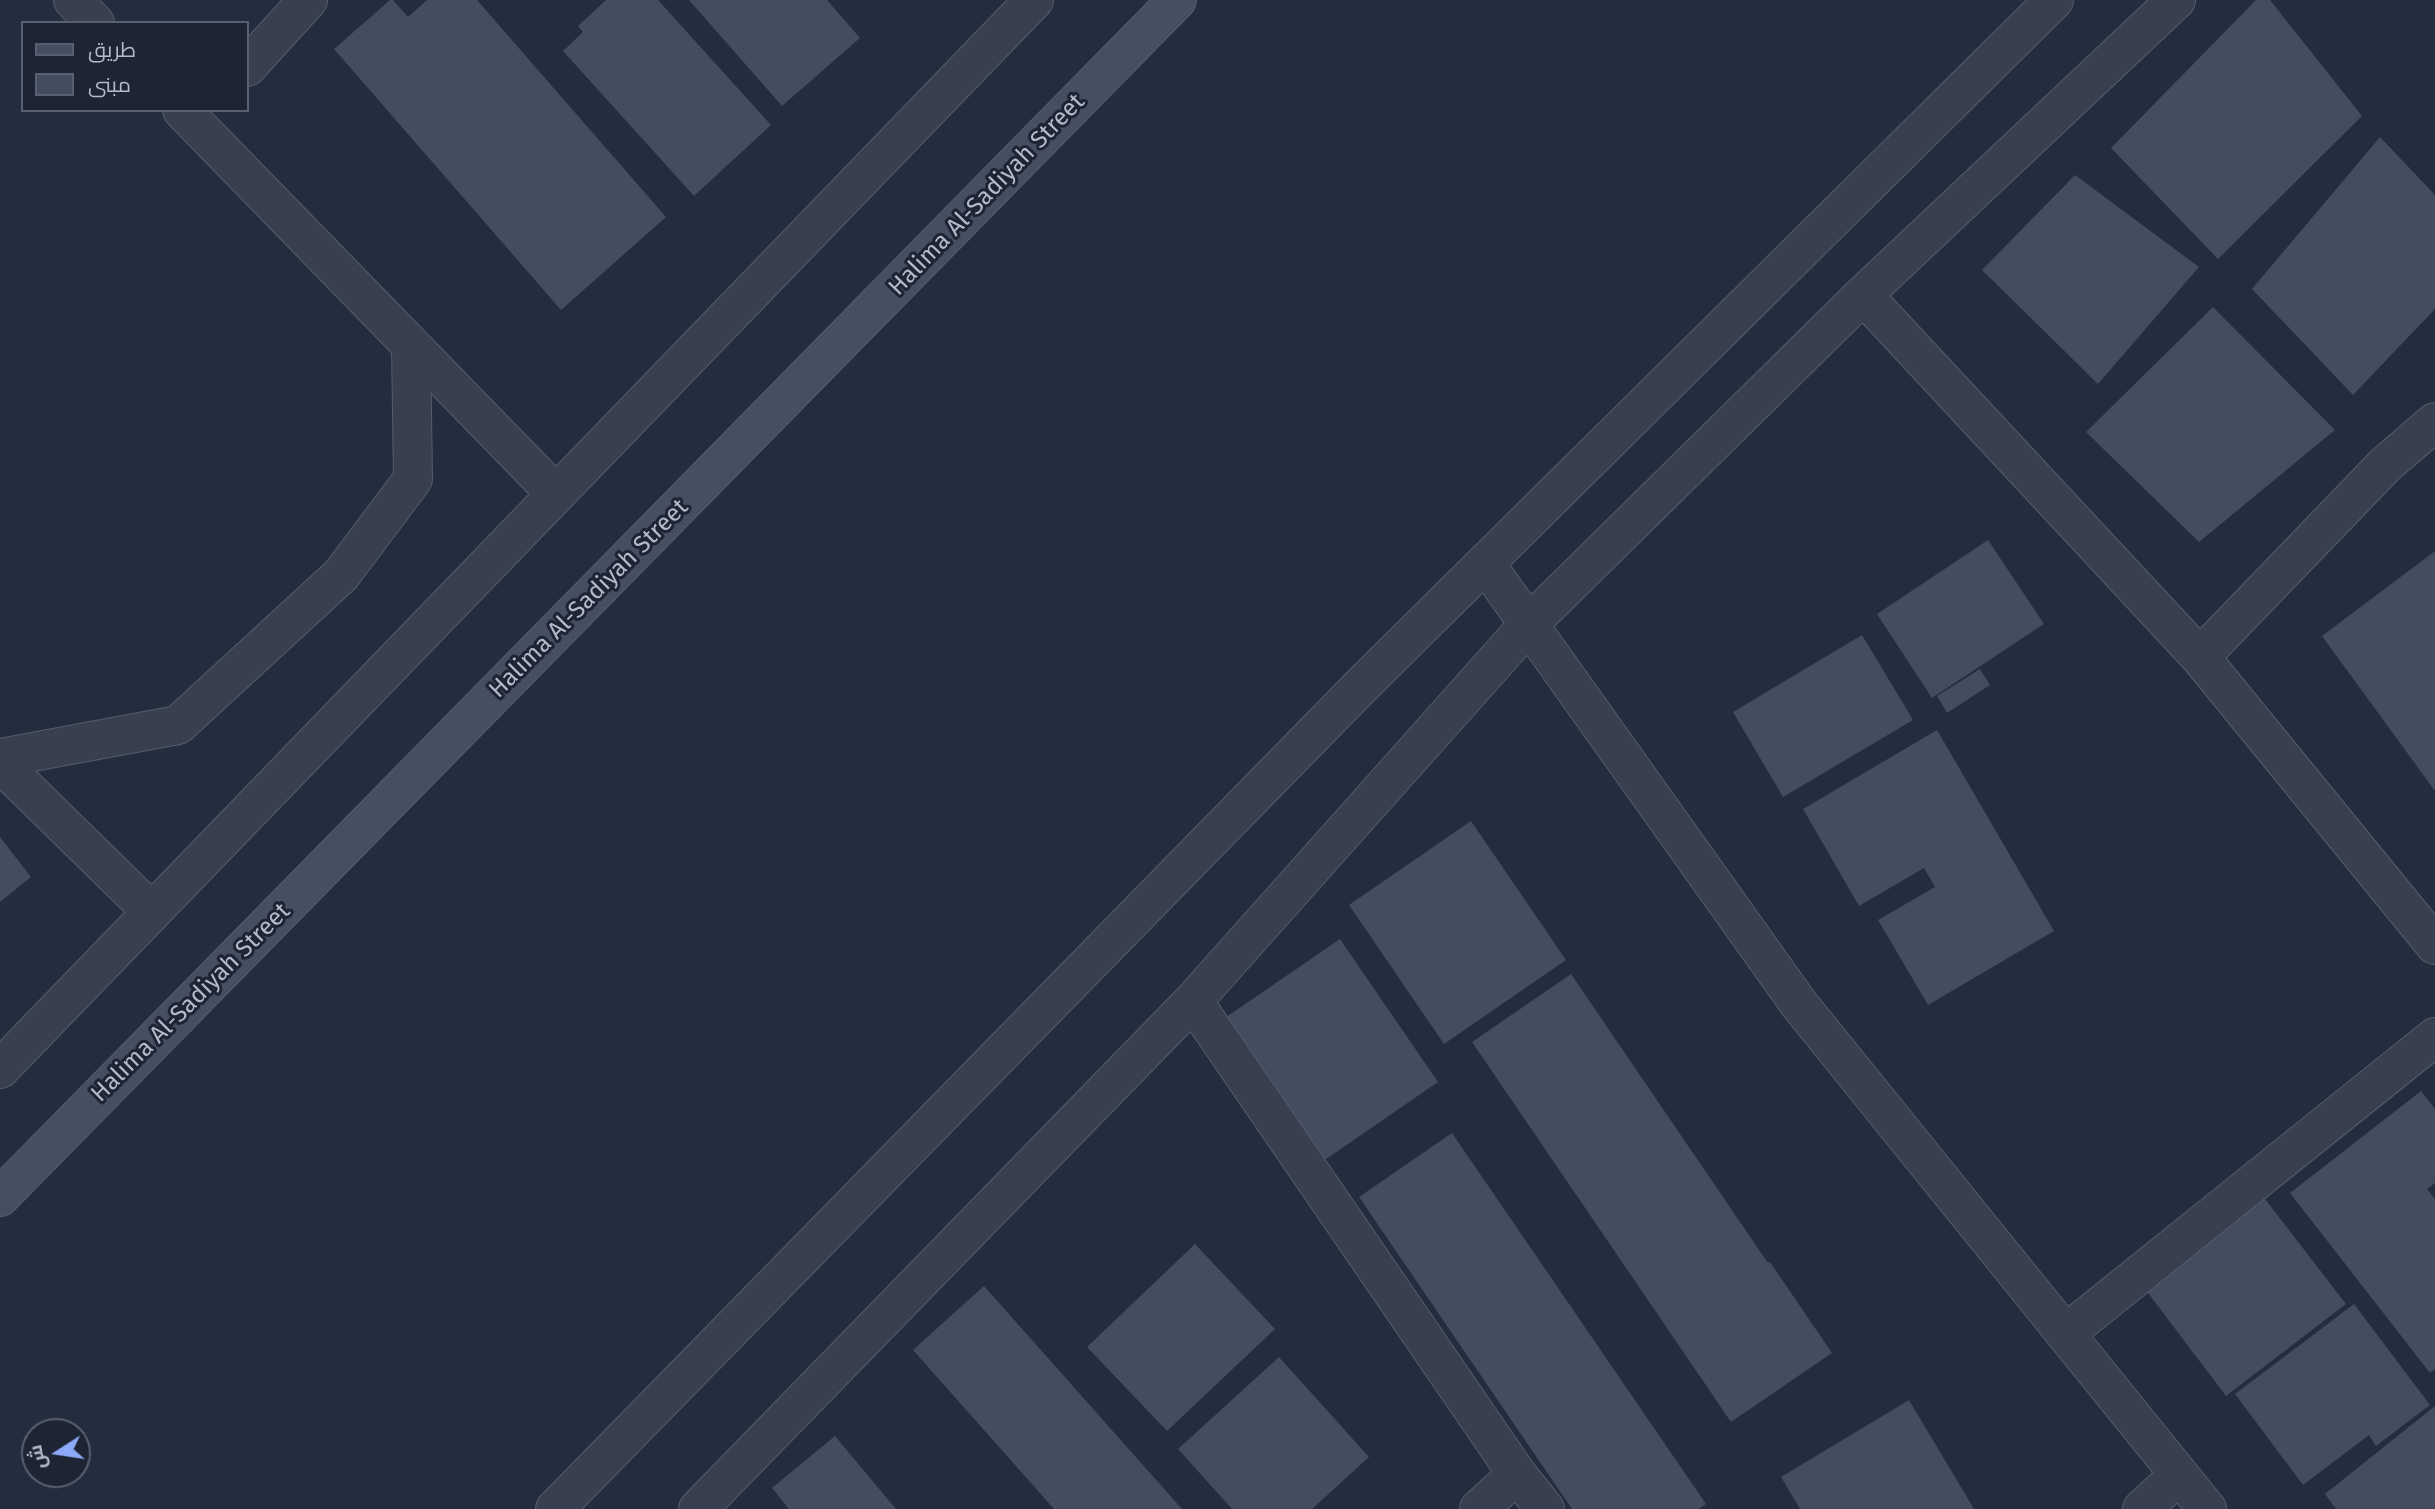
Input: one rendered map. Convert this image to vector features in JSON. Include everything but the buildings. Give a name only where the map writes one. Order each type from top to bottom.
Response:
[{"type":"street","points":[[73,0],[93,21]]},
{"type":"street","points":[[248,66],[308,0]]},
{"type":"street","points":[[0,1069],[1034,0]]},
{"type":"street","name":"Halima Al-Sadiyah Street","points":[[0,1197],[1177,0]]},
{"type":"street","points":[[555,1509],[1352,695],[2054,0]]},
{"type":"street","points":[[698,1509],[1193,1001],[1529,624],[1863,295],[2176,0]]},
{"type":"street","points":[[195,115],[411,345],[556,494]]},
{"type":"street","points":[[1863,295],[2200,657],[2435,945]]},
{"type":"street","points":[[0,761],[178,725],[341,575],[412,480],[411,345]]},
{"type":"street","points":[[2200,657],[2385,465],[2435,422]]},
{"type":"street","points":[[1485,563],[1800,1004],[2207,1509]]},
{"type":"street","points":[[0,761],[152,912]]},
{"type":"street","points":[[1193,1001],[1517,1474],[1545,1509]]},
{"type":"street","points":[[2065,1334],[2435,1037]]},
{"type":"street","points":[[1479,1509],[1517,1474]]},
{"type":"street","points":[[2142,1509],[2179,1475]]}]
